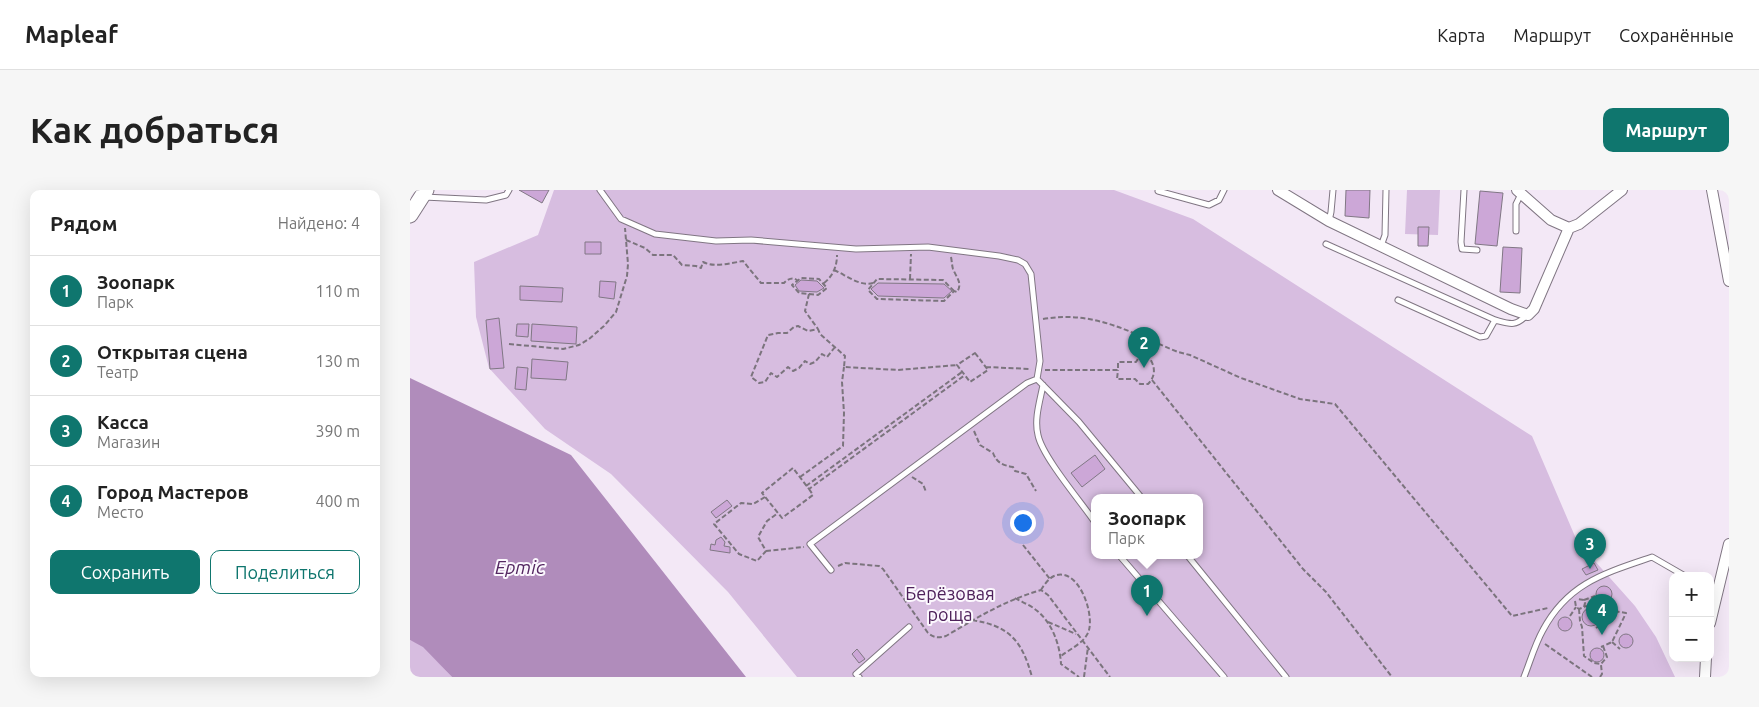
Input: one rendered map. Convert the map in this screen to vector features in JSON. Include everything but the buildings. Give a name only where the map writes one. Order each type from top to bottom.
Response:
[{"type":"main road","points":[[410,215],[424,193]]},
{"type":"street","points":[[1278,190],[1328,222],[1511,309],[1528,315],[1534,308],[1569,228]]},
{"type":"street","points":[[1519,192],[1551,220],[1569,228],[1580,224],[1622,190]]},
{"type":"street","points":[[1712,190],[1729,281]]},
{"type":"street","points":[[1714,592],[1729,544]]},
{"type":"street","points":[[1705,677],[1706,662]]},
{"type":"lane","points":[[424,193],[486,200],[506,195],[509,190]]},
{"type":"lane","points":[[600,190],[621,219],[655,234],[716,241],[751,240],[856,249],[912,246],[1000,256],[1018,260],[1025,264],[1031,274],[1036,320],[1040,360],[1040,370],[1037,379],[1027,383],[810,544],[831,570]]},
{"type":"lane","points":[[1158,192],[1209,205],[1219,200],[1224,190]]},
{"type":"lane","points":[[1328,222],[1332,212],[1333,190]]},
{"type":"lane","points":[[1381,246],[1384,234],[1386,190]]},
{"type":"lane","points":[[1464,190],[1462,249],[1477,250]]},
{"type":"lane","points":[[1516,231],[1516,204],[1519,192]]},
{"type":"lane","points":[[1326,244],[1495,320],[1510,324],[1520,323],[1528,315]]},
{"type":"lane","points":[[1398,300],[1480,337],[1486,336],[1495,320]]},
{"type":"lane","points":[[1037,379],[1079,422],[1139,494]]},
{"type":"lane","points":[[1043,385],[1037,416],[1038,435],[1048,457],[1091,517]]},
{"type":"lane","points":[[1524,677],[1542,630],[1560,605],[1576,589],[1600,575],[1652,557],[1678,572]]},
{"type":"lane","points":[[1122,559],[1224,677]]},
{"type":"lane","points":[[1190,559],[1286,677]]},
{"type":"lane","points":[[859,677],[856,674],[909,627]]},
{"type":"path","points":[[509,344],[563,349],[579,345],[604,326],[616,312],[627,276],[626,230],[621,219]]},
{"type":"path","points":[[626,240],[645,248],[653,255],[673,255],[682,265],[701,268],[703,262],[717,264],[743,261],[761,283],[784,283],[792,278],[798,281]]},
{"type":"path","points":[[910,280],[912,246]]},
{"type":"path","points":[[823,283],[830,278],[834,270],[837,260],[837,247]]},
{"type":"path","points":[[952,250],[952,266],[960,284],[957,292],[954,291],[944,301],[877,299],[868,290],[877,279],[943,280],[954,291]]},
{"type":"path","points":[[834,270],[859,283],[868,285],[874,283]]},
{"type":"path","points":[[801,278],[819,280],[827,288],[818,295],[799,293],[792,285],[798,281],[801,278]]},
{"type":"path","points":[[800,477],[843,446],[844,413],[842,382],[845,356],[820,334],[809,318],[806,311],[809,294]]},
{"type":"path","points":[[1036,320],[1056,317],[1080,317],[1104,321],[1190,355],[1241,378],[1300,399],[1335,404],[1512,616],[1560,605]]},
{"type":"path","points":[[818,329],[808,331],[794,326],[787,334],[768,335],[751,377],[759,383],[765,382],[771,373],[777,377],[788,367],[792,371],[799,368],[805,361],[810,364],[816,362],[822,354],[827,357],[835,347]]},
{"type":"path","points":[[1144,354],[1147,354],[1154,368],[1152,380],[1148,384],[1140,384],[1135,379],[1117,379],[1118,362],[1136,362],[1139,356],[1144,354],[1152,341]]},
{"type":"path","points":[[844,368],[898,370],[957,365],[975,353],[988,370],[970,382],[957,365]]},
{"type":"path","points":[[986,367],[1040,370],[1118,370]]},
{"type":"path","points":[[806,486],[962,372]]},
{"type":"path","points":[[809,489],[965,375]]},
{"type":"path","points":[[1152,380],[1303,569],[1326,592],[1392,677]]},
{"type":"path","points":[[971,424],[980,445],[993,453],[996,461],[1013,467],[1015,471],[1026,474],[1036,491]]},
{"type":"path","points":[[793,468],[806,486],[813,495],[782,518],[762,493],[793,468]]},
{"type":"path","points":[[906,472],[923,484],[926,492]]},
{"type":"path","points":[[765,497],[753,504],[741,503],[714,524],[739,554],[757,561],[766,551],[812,546]]},
{"type":"path","points":[[766,551],[758,537],[767,521],[778,513]]},
{"type":"path","points":[[1023,545],[1050,579]]},
{"type":"path","points":[[831,570],[845,563],[879,566],[932,636],[939,638],[1015,598],[1041,590],[1055,576],[1065,576],[1077,584],[1083,592],[1087,604],[1090,629],[1082,641],[1061,656]]},
{"type":"path","points":[[1041,590],[1048,595],[1110,677]]},
{"type":"path","points":[[1571,594],[1576,600]]},
{"type":"path","points":[[1576,600],[1579,598],[1584,600],[1595,596]]},
{"type":"path","points":[[1015,598],[1036,610],[1048,622],[1056,639],[1061,656],[1061,664],[1080,677]]},
{"type":"path","points":[[1570,616],[1578,608],[1585,607],[1626,613],[1612,642],[1602,647],[1607,657],[1601,664],[1594,663],[1584,656],[1582,627],[1578,608],[1574,604],[1576,600]]},
{"type":"path","points":[[1584,600],[1585,607]]},
{"type":"path","points":[[1596,628],[1602,624],[1606,610]]},
{"type":"path","points":[[972,620],[997,627],[1011,636],[1022,647],[1032,677]]},
{"type":"path","points":[[1048,622],[1078,634]]},
{"type":"path","points":[[1539,640],[1592,677]]},
{"type":"path","points":[[1612,642],[1620,648]]},
{"type":"path","points":[[1084,677],[1088,647]]},
{"type":"path","points":[[1600,677],[1602,674],[1601,664]]},
{"type":"green space","name":"Берёзовая роща","points":[[554,190],[1114,190],[1193,219],[1532,436],[1577,541],[1635,606],[1656,637],[1675,677],[797,677],[728,592],[611,474],[545,429],[489,368],[476,317],[474,262],[538,235]]},
{"type":"green space","points":[[1407,190],[1440,190],[1438,235],[1405,234]]},
{"type":"green space","points":[[410,640],[423,646],[452,677],[410,677]]},
{"type":"water","name":"Ертіс","points":[[410,378],[571,455],[746,677],[452,677],[423,647],[410,640]]},
{"type":"place","name":"Открытая сцена","points":[[1144,368]]},
{"type":"place","name":"Касса","points":[[1590,569]]},
{"type":"place","name":"Зоопарк","points":[[1147,616]]},
{"type":"place","name":"Город Мастеров","points":[[1602,635]]}]
